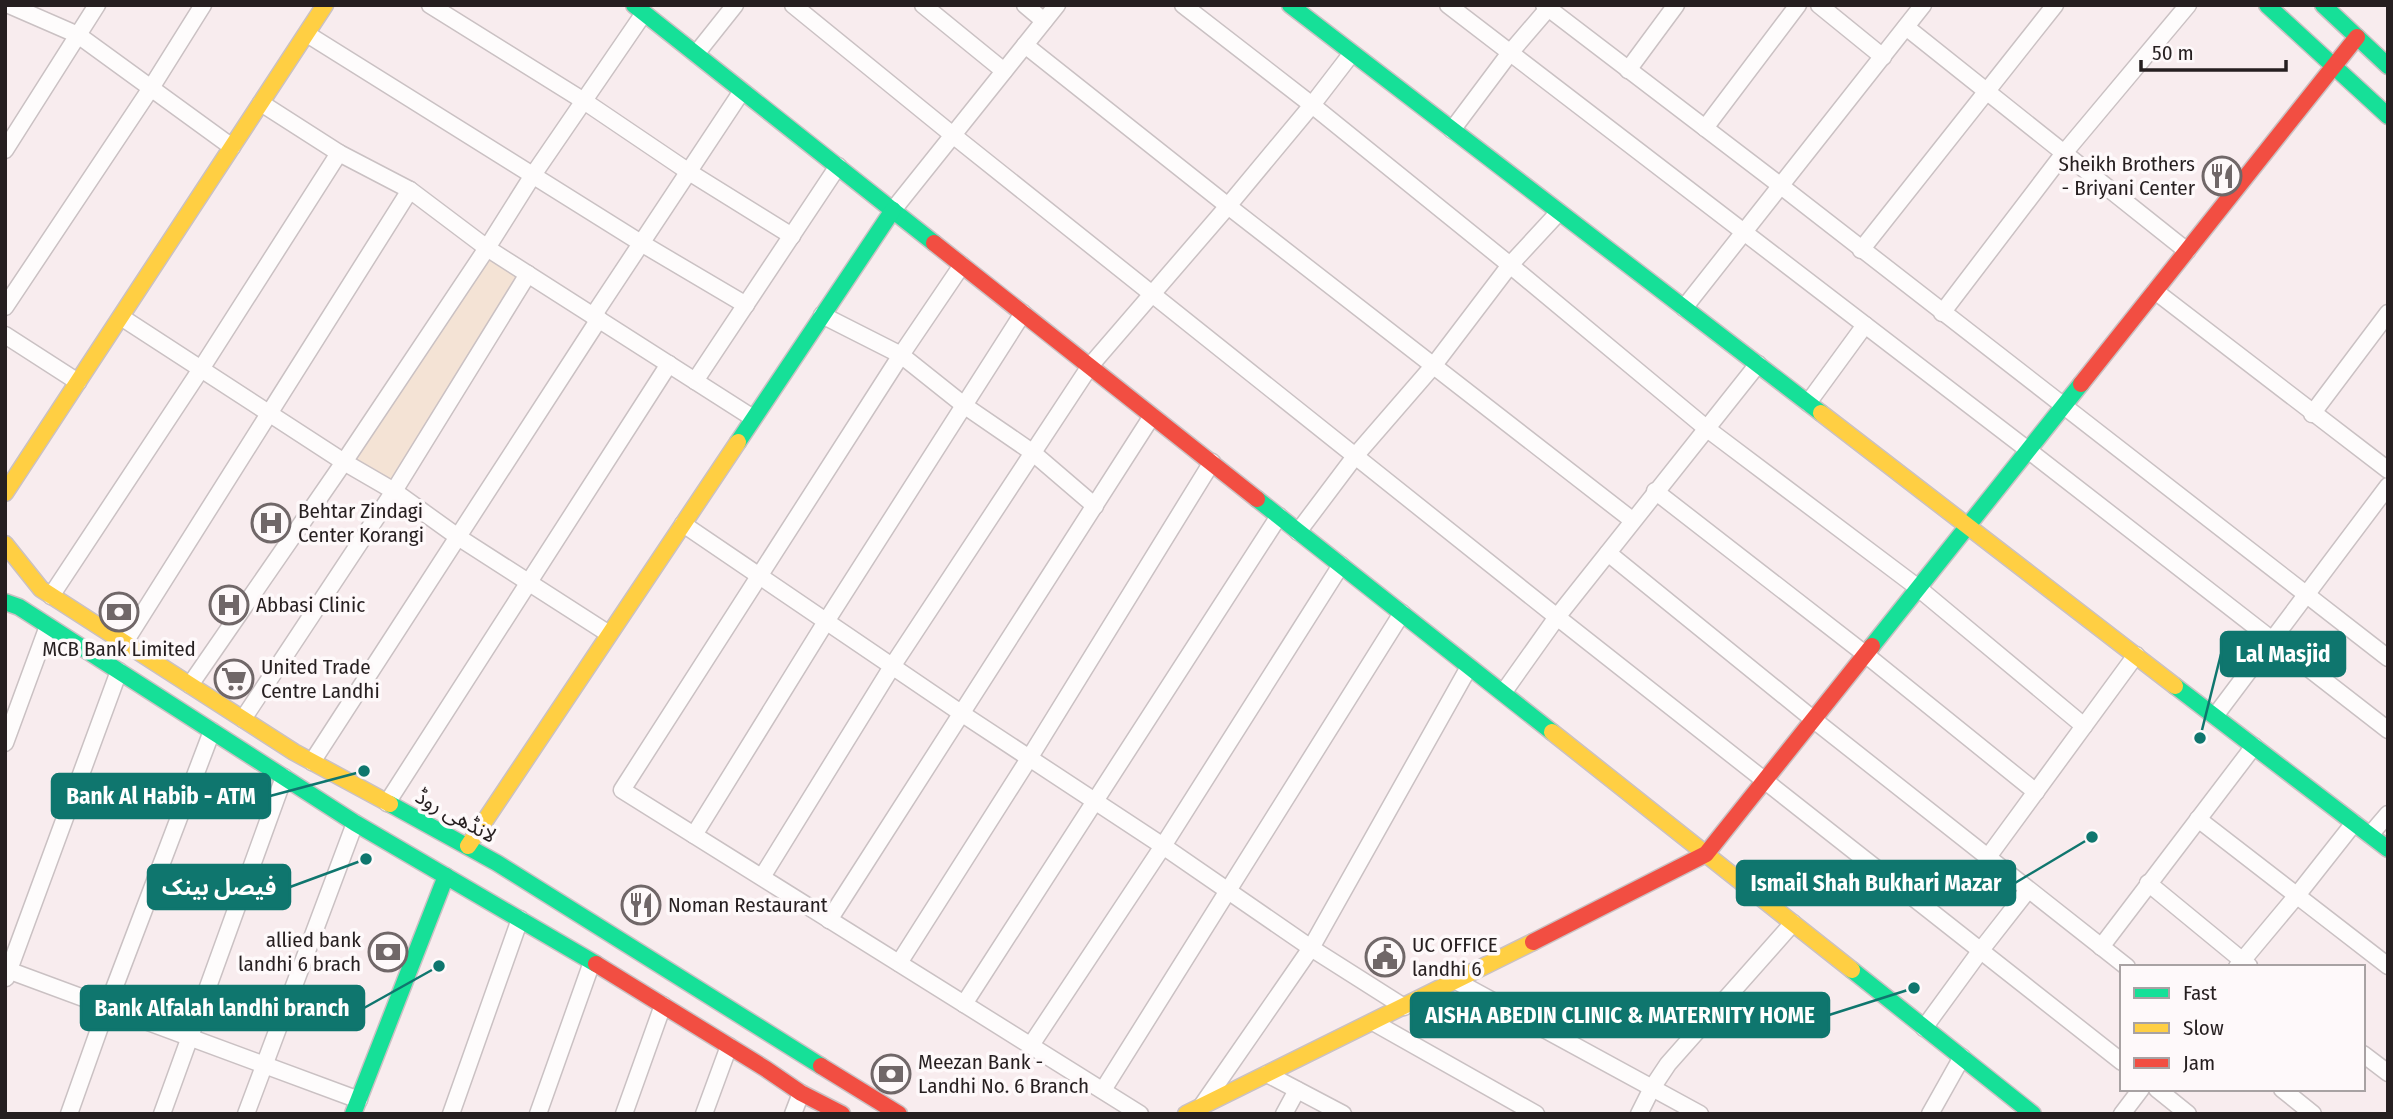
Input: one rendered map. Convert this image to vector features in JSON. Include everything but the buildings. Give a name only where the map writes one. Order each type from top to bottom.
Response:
[{"type":"street","points":[[9,5],[78,35],[232,147]]},
{"type":"street","points":[[5,150],[97,5]]},
{"type":"street","points":[[5,307],[203,5]]},
{"type":"street","points":[[5,493],[326,5]]},
{"type":"street","points":[[430,5],[792,236]]},
{"type":"street","points":[[696,54],[735,5]]},
{"type":"street","points":[[793,5],[1557,617],[2120,1060]]},
{"type":"street","points":[[923,5],[1004,71]]},
{"type":"street","points":[[1025,5],[1044,21]]},
{"type":"street","points":[[467,846],[893,210],[1057,5]]},
{"type":"street","points":[[1183,5],[1510,265],[1706,428],[1917,587],[2084,726]]},
{"type":"street","points":[[1290,5],[2388,849]]},
{"type":"street","points":[[1448,5],[2388,730]]},
{"type":"street","points":[[1628,70],[1676,5]]},
{"type":"street","points":[[1705,128],[1798,5]]},
{"type":"street","points":[[1819,5],[1883,57]]},
{"type":"street","points":[[1684,309],[1923,5]]},
{"type":"street","points":[[1861,250],[2054,5]]},
{"type":"street","points":[[1942,313],[2064,153],[2188,5]]},
{"type":"street","points":[[2267,5],[2388,116]]},
{"type":"street","points":[[2323,5],[2388,66]]},
{"type":"street","points":[[1452,130],[1548,6],[2388,658]]},
{"type":"street","points":[[190,685],[487,248],[584,101],[639,9],[2034,1114]]},
{"type":"street","points":[[1906,26],[2187,251]]},
{"type":"street","points":[[307,34],[641,243],[746,305]]},
{"type":"street","points":[[1186,1114],[1706,855],[2357,37]]},
{"type":"street","points":[[1025,45],[1632,520]]},
{"type":"street","points":[[762,877],[893,665],[1090,366],[1228,206],[1352,53]]},
{"type":"street","points":[[312,762],[458,537],[641,243],[742,91]]},
{"type":"street","points":[[261,103],[339,153],[410,190],[487,248],[753,418]]},
{"type":"street","points":[[51,596],[339,153]]},
{"type":"street","points":[[695,381],[838,166]]},
{"type":"street","points":[[125,642],[410,190]]},
{"type":"street","points":[[1298,532],[1356,456],[1434,365],[1510,265],[1559,212]]},
{"type":"street","points":[[962,265],[901,355],[622,790],[1140,1114]]},
{"type":"street","points":[[243,719],[394,491],[528,274]]},
{"type":"street","points":[[2155,291],[2388,470]]},
{"type":"street","points":[[694,835],[827,620],[1023,313]]},
{"type":"street","points":[[2312,414],[2388,313]]},
{"type":"street","points":[[822,315],[901,355],[965,406],[1032,452],[1095,506]]},
{"type":"street","points":[[121,317],[344,462],[394,491],[458,537],[609,634]]},
{"type":"street","points":[[1808,403],[1865,325]]},
{"type":"street","points":[[5,335],[78,383]]},
{"type":"street","points":[[387,803],[669,364]]},
{"type":"street","points":[[1503,693],[1557,617],[1632,520],[1758,365]]},
{"type":"street","points":[[829,919],[1152,416]]},
{"type":"street","points":[[899,963],[1212,463]]},
{"type":"street","points":[[2215,716],[2388,485]]},
{"type":"street","points":[[1656,491],[1865,653],[2036,792]]},
{"type":"street","points":[[964,1004],[1279,516]]},
{"type":"street","points":[[682,524],[1311,948],[1404,1007]]},
{"type":"street","points":[[8,547],[8,573]]},
{"type":"street","name":"لانڈھی روڈ","points":[[8,547],[41,589],[51,596],[312,762],[387,803],[437,849],[446,876],[488,879],[899,1114]]},
{"type":"street","points":[[1608,552],[1814,720],[2124,965]]},
{"type":"street","points":[[1031,1045],[1163,846],[1341,565]]},
{"type":"street","name":"لانڈھی روڈ","points":[[5,602],[19,607],[355,823],[437,849],[467,846],[488,879],[520,919],[801,1093],[842,1114]]},
{"type":"street","points":[[1102,1090],[1402,613]]},
{"type":"street","points":[[5,743],[48,626]]},
{"type":"street","points":[[1988,858],[2136,656]]},
{"type":"street","points":[[1202,1106],[1311,948],[1469,667]]},
{"type":"street","points":[[119,671],[6,973],[263,1064],[356,1107],[446,876]]},
{"type":"street","points":[[69,1114],[212,731]]},
{"type":"street","points":[[2101,947],[2254,746]]},
{"type":"street","points":[[162,1114],[284,778]]},
{"type":"street","points":[[2371,835],[2388,814]]},
{"type":"street","points":[[2198,819],[2388,966]]},
{"type":"street","points":[[2148,883],[2243,965],[2354,822]]},
{"type":"street","points":[[246,1114],[355,823]]},
{"type":"street","points":[[1924,1027],[2028,890]]},
{"type":"street","points":[[451,1114],[520,919]]},
{"type":"street","points":[[1639,1114],[1668,1064],[1793,923]]},
{"type":"street","points":[[538,1114],[592,962]]},
{"type":"street","points":[[1456,981],[1700,1114]]},
{"type":"street","points":[[624,1114],[663,1006]]},
{"type":"street","points":[[1373,1022],[1536,1114]]},
{"type":"street","points":[[705,1114],[729,1046]]},
{"type":"street","points":[[2365,1056],[2388,1073]]},
{"type":"street","points":[[1930,1114],[1962,1057]]},
{"type":"street","points":[[1267,1074],[1343,1114]]},
{"type":"street","points":[[1284,1114],[1297,1090]]},
{"type":"street","points":[[2122,1114],[2139,1091]]},
{"type":"street","points":[[2159,1091],[2188,1114]]},
{"type":"street","points":[[2284,1091],[2313,1114]]},
{"type":"street","points":[[793,1114],[801,1093]]},
{"type":"shaded area","points":[[487,248],[528,274],[394,491],[344,462]]},
{"type":"traffic: fast","points":[[634,5],[934,243]]},
{"type":"traffic: fast","points":[[1290,5],[1821,413]]},
{"type":"traffic: fast","points":[[2267,5],[2388,116]]},
{"type":"traffic: fast","points":[[2323,5],[2388,66]]},
{"type":"traffic: fast","points":[[738,442],[893,210]]},
{"type":"traffic: fast","points":[[1872,646],[2081,384]]},
{"type":"traffic: fast","points":[[1257,499],[1552,732]]},
{"type":"traffic: fast","points":[[5,602],[19,607],[355,823],[596,964]]},
{"type":"traffic: fast","points":[[2175,686],[2388,849]]},
{"type":"traffic: fast","points":[[390,804],[497,863],[821,1066]]},
{"type":"traffic: fast","points":[[353,1114],[446,876]]},
{"type":"traffic: fast","points":[[1852,970],[2033,1114]]},
{"type":"traffic: slow","points":[[5,493],[325,5]]},
{"type":"traffic: slow","points":[[1821,413],[2175,686]]},
{"type":"traffic: slow","points":[[468,846],[738,442]]},
{"type":"traffic: slow","points":[[5,544],[41,589],[294,752],[390,804]]},
{"type":"traffic: slow","points":[[1552,732],[1852,970]]},
{"type":"traffic: slow","points":[[1186,1114],[1533,942]]},
{"type":"traffic: jam","points":[[2081,384],[2357,37]]},
{"type":"traffic: jam","points":[[934,243],[1257,499]]},
{"type":"traffic: jam","points":[[1533,942],[1706,854],[1872,646]]},
{"type":"traffic: jam","points":[[596,964],[801,1093],[842,1114]]},
{"type":"traffic: jam","points":[[821,1066],[899,1114]]},
{"type":"place","name":"Sheikh Brothers - Briyani Center","points":[[2222,176]]},
{"type":"place","name":"Behtar Zindagi Center Korangi","points":[[271,523]]},
{"type":"place","name":"Abbasi Clinic","points":[[229,605]]},
{"type":"place","name":"MCB Bank Limited","points":[[119,612]]},
{"type":"place","name":"United Trade Centre Landhi","points":[[234,679]]},
{"type":"place","name":"Lal Masjid","points":[[2200,738]]},
{"type":"place","name":"Bank Al Habib - ATM","points":[[364,771]]},
{"type":"place","name":"Ismail Shah Bukhari Mazar","points":[[2092,837]]},
{"type":"place","name":"فیصل بینک","points":[[366,859]]},
{"type":"place","name":"Noman Restaurant","points":[[641,905]]},
{"type":"place","name":"allied bank landhi 6 brach","points":[[388,952]]},
{"type":"place","name":"UC OFFICE landhi 6","points":[[1385,957]]},
{"type":"place","name":"Bank Alfalah landhi branch","points":[[439,966]]},
{"type":"place","name":"AISHA ABEDIN CLINIC & MATERNITY HOME","points":[[1914,988]]},
{"type":"place","name":"Meezan Bank - Landhi No. 6 Branch","points":[[891,1074]]}]
